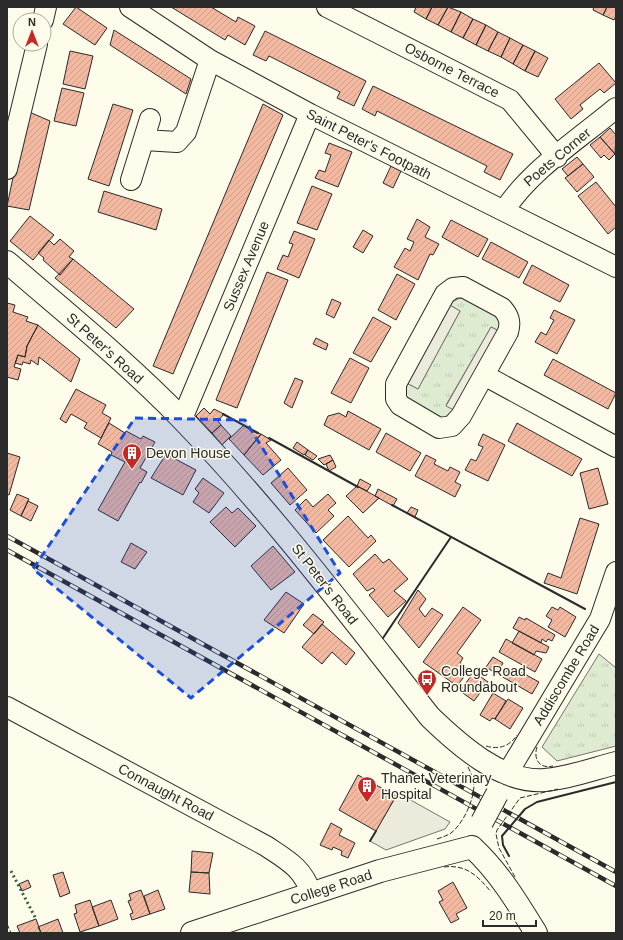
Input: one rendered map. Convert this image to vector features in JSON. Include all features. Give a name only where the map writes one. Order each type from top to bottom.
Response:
[{"type":"main road","name":"St Peter's Road","points":[[7,262],[125,364],[182,419],[281,529],[430,717],[450,736],[474,755],[507,774]]},
{"type":"main road","points":[[536,933],[507,887],[490,864],[472,847],[482,822],[507,774],[532,780],[544,780],[616,763]]},
{"type":"main road","name":"College Road","points":[[204,931],[311,893],[387,869],[472,847]]},
{"type":"street","name":"Saint Peter's Footpath","points":[[130,7],[210,60],[310,114],[616,267]]},
{"type":"street","name":"Osborne Terrace","points":[[327,7],[510,100],[557,157]]},
{"type":"street","points":[[7,169],[35,52]]},
{"type":"street","points":[[144,140],[177,142],[186,132],[210,60]]},
{"type":"street","name":"Poets Corner","points":[[504,211],[515,194],[616,108]]},
{"type":"street","name":"Sussex Avenue","points":[[182,419],[310,114]]},
{"type":"street","points":[[131,180],[150,119]]},
{"type":"street","points":[[453,288],[468,289],[502,308],[509,319],[508,332],[484,375],[462,416],[452,426],[446,428],[439,428],[400,405],[396,399],[396,384],[445,294],[453,288]]},
{"type":"street","points":[[484,375],[616,447]]},
{"type":"street","name":"Addiscombe Road","points":[[507,774],[600,619],[616,572]]},
{"type":"street","name":"Connaught Road","points":[[7,706],[266,846],[296,866],[307,880],[311,893]]},
{"type":"highlighted area","points":[[135,418],[245,420],[340,573],[191,698],[33,569]]},
{"type":"green space","points":[[460,298],[467,298],[500,318],[501,332],[491,327],[446,405],[456,411],[452,416],[441,419],[405,401],[405,382],[418,389],[460,311],[448,304]]},
{"type":"green space","points":[[599,654],[616,668],[616,746],[557,761],[542,747]]},
{"type":"shaded area","points":[[448,304],[460,311],[418,389],[405,382]]},
{"type":"shaded area","points":[[491,327],[501,332],[456,411],[446,406]]},
{"type":"shaded area","points":[[398,793],[450,822],[445,829],[386,850],[370,841]]},
{"type":"building","points":[[76,7],[107,28],[95,45],[63,24]]},
{"type":"building","points":[[171,7],[211,7],[236,22],[238,17],[255,26],[245,45],[228,35],[225,40]]},
{"type":"building","points":[[416,7],[432,7],[426,19],[414,12]]},
{"type":"building","points":[[432,7],[448,7],[438,25],[426,19]]},
{"type":"building","points":[[448,7],[461,12],[451,32],[438,25]]},
{"type":"building","points":[[594,7],[607,7],[603,15],[593,10]]},
{"type":"building","points":[[607,7],[616,7],[616,16],[614,20],[603,15]]},
{"type":"building","points":[[461,12],[473,19],[463,38],[451,32]]},
{"type":"building","points":[[473,19],[486,25],[476,45],[463,38]]},
{"type":"building","points":[[486,25],[498,32],[488,51],[476,45]]},
{"type":"building","points":[[114,30],[191,79],[186,94],[110,45]]},
{"type":"building","points":[[265,31],[366,81],[354,106],[337,98],[340,92],[269,56],[266,61],[253,55]]},
{"type":"building","points":[[498,32],[510,38],[501,57],[488,51]]},
{"type":"building","points":[[510,38],[523,45],[513,64],[501,57]]},
{"type":"building","points":[[523,45],[535,51],[525,71],[513,64]]},
{"type":"building","points":[[70,51],[93,56],[85,89],[63,84]]},
{"type":"building","points":[[535,51],[548,58],[538,77],[525,71]]},
{"type":"building","points":[[599,63],[616,83],[604,93],[600,89],[580,105],[583,109],[571,119],[555,99]]},
{"type":"building","points":[[373,86],[513,154],[500,180],[484,172],[487,166],[377,111],[375,116],[362,109]]},
{"type":"building","points":[[62,88],[84,93],[76,126],[54,121]]},
{"type":"building","points":[[113,104],[133,110],[109,186],[88,179]]},
{"type":"building","points":[[263,104],[283,115],[173,374],[153,366]]},
{"type":"building","points":[[27,111],[50,121],[29,210],[7,206]]},
{"type":"building","points":[[610,128],[616,135],[615,154],[600,137]]},
{"type":"building","points":[[600,137],[615,154],[609,160],[604,155],[601,158],[590,145]]},
{"type":"building","points":[[329,143],[352,152],[338,187],[315,178],[319,170],[325,172],[331,155],[325,153]]},
{"type":"building","points":[[577,157],[583,164],[568,176],[562,169]]},
{"type":"building","points":[[583,164],[594,177],[577,192],[565,178]]},
{"type":"building","points":[[391,166],[401,171],[393,188],[383,183]]},
{"type":"building","points":[[596,182],[616,207],[616,227],[608,234],[578,196]]},
{"type":"building","points":[[312,186],[332,194],[317,230],[297,223]]},
{"type":"building","points":[[104,191],[162,209],[156,230],[98,212]]},
{"type":"building","points":[[30,216],[54,235],[33,260],[10,241]]},
{"type":"building","points":[[417,219],[430,227],[425,237],[439,244],[433,255],[430,254],[418,280],[394,267],[405,248],[410,251],[414,242],[407,239]]},
{"type":"building","points":[[451,220],[488,239],[478,257],[442,237]]},
{"type":"building","points":[[363,230],[373,236],[363,253],[353,247]]},
{"type":"building","points":[[294,231],[315,239],[299,278],[277,269],[283,255],[288,257],[293,244],[289,243]]},
{"type":"building","points":[[60,239],[74,251],[69,257],[73,259],[60,275],[43,260],[44,258],[38,253],[49,240],[54,245]]},
{"type":"building","points":[[491,242],[528,262],[519,278],[482,259]]},
{"type":"building","points":[[73,259],[134,309],[116,328],[55,278]]},
{"type":"building","points":[[532,265],[569,285],[560,302],[523,283]]},
{"type":"building","points":[[267,272],[288,280],[237,408],[216,400]]},
{"type":"building","points":[[397,274],[415,284],[396,320],[378,310]]},
{"type":"building","points":[[332,299],[341,303],[334,318],[326,314]]},
{"type":"building","points":[[7,303],[15,305],[13,312],[28,317],[26,321],[38,325],[27,346],[25,357],[18,355],[14,367],[21,369],[18,380],[7,377]]},
{"type":"building","points":[[554,310],[575,320],[557,354],[535,342],[541,332],[546,335],[554,320],[550,318]]},
{"type":"building","points":[[373,317],[391,327],[371,362],[353,353]]},
{"type":"building","points":[[38,325],[80,359],[71,382],[39,357],[38,365],[31,360],[30,364],[23,362],[22,365],[15,363],[18,355],[25,357],[27,346]]},
{"type":"building","points":[[316,338],[328,344],[326,350],[313,344]]},
{"type":"building","points":[[350,358],[369,368],[351,403],[331,393]]},
{"type":"building","points":[[553,359],[616,393],[608,409],[544,375]]},
{"type":"building","points":[[295,378],[303,381],[292,408],[284,403]]},
{"type":"building","points":[[76,389],[106,405],[102,413],[111,418],[101,438],[84,428],[87,423],[71,414],[66,423],[60,419]]},
{"type":"building","points":[[204,408],[210,414],[214,409],[224,414],[218,421],[221,425],[212,433],[196,416]]},
{"type":"building","points":[[348,411],[381,429],[369,450],[324,425],[328,416],[339,413],[346,417]]},
{"type":"building","name":"Devon House","points":[[109,423],[125,433],[126,431],[141,439],[143,436],[155,442],[140,468],[147,472],[118,521],[98,510],[125,462],[111,455],[112,452],[98,444]]},
{"type":"building","points":[[517,423],[582,459],[572,476],[508,441]]},
{"type":"building","points":[[221,425],[231,436],[222,445],[212,433]]},
{"type":"building","points":[[244,425],[251,431],[261,434],[244,455],[229,439]]},
{"type":"building","points":[[386,433],[421,453],[410,471],[376,452]]},
{"type":"building","points":[[261,434],[271,440],[266,443],[281,460],[263,475],[244,455]]},
{"type":"building","points":[[483,434],[505,445],[488,481],[465,470],[471,459],[476,461],[483,447],[478,445]]},
{"type":"building","points":[[297,442],[308,450],[304,455],[293,448]]},
{"type":"building","points":[[308,450],[317,456],[313,460],[305,455]]},
{"type":"building","points":[[7,453],[20,457],[9,495],[7,494]]},
{"type":"building","points":[[166,454],[196,470],[183,495],[151,478]]},
{"type":"building","points":[[330,455],[333,460],[324,465],[318,459]]},
{"type":"building","points":[[426,455],[436,460],[434,464],[448,471],[450,467],[460,472],[455,482],[461,485],[455,497],[415,476]]},
{"type":"building","points":[[333,460],[336,467],[329,471],[326,464]]},
{"type":"building","points":[[288,468],[307,490],[290,505],[271,483]]},
{"type":"building","points":[[598,468],[608,504],[589,509],[580,473]]},
{"type":"building","points":[[203,478],[224,493],[209,513],[193,502],[199,493],[195,489]]},
{"type":"building","points":[[360,479],[371,485],[367,491],[357,486]]},
{"type":"building","points":[[357,486],[379,498],[363,513],[346,496]]},
{"type":"building","points":[[378,489],[397,499],[393,506],[375,496]]},
{"type":"building","points":[[17,494],[29,499],[21,516],[10,510]]},
{"type":"building","points":[[328,494],[336,503],[328,510],[334,516],[316,533],[295,510],[306,499],[313,507]]},
{"type":"building","points":[[28,501],[38,506],[31,521],[21,516]]},
{"type":"building","points":[[226,507],[232,513],[238,508],[256,526],[235,547],[210,522]]},
{"type":"building","points":[[411,507],[418,510],[415,517],[407,513]]},
{"type":"building","points":[[348,516],[368,538],[371,535],[376,541],[349,567],[323,540]]},
{"type":"building","points":[[580,518],[599,524],[577,594],[544,583],[548,573],[561,578]]},
{"type":"building","points":[[131,543],[147,552],[135,569],[121,562]]},
{"type":"building","points":[[273,546],[295,572],[271,590],[251,566]]},
{"type":"building","points":[[375,554],[383,563],[389,559],[408,579],[394,591],[406,601],[388,617],[369,595],[375,590],[373,588],[367,591],[353,574]]},
{"type":"building","points":[[418,590],[426,599],[419,609],[425,617],[432,608],[443,615],[419,648],[398,623]]},
{"type":"building","points":[[286,592],[304,604],[284,633],[264,620]]},
{"type":"building","points":[[463,607],[481,620],[457,653],[463,658],[460,663],[469,670],[457,686],[423,662]]},
{"type":"building","points":[[552,607],[558,610],[560,607],[576,617],[565,637],[548,627],[552,620],[546,616]]},
{"type":"building","points":[[313,614],[324,622],[314,634],[303,625]]},
{"type":"building","points":[[519,617],[525,620],[526,618],[555,635],[552,641],[548,639],[546,642],[542,639],[541,643],[513,628]]},
{"type":"building","points":[[322,624],[355,653],[346,665],[332,652],[322,664],[302,647]]},
{"type":"building","points":[[519,631],[549,647],[546,653],[536,651],[534,655],[512,643]]},
{"type":"building","points":[[506,639],[542,659],[535,672],[499,652]]},
{"type":"building","points":[[493,657],[503,663],[497,674],[486,667]]},
{"type":"building","points":[[504,670],[514,675],[517,670],[539,682],[532,694],[501,676]]},
{"type":"building","points":[[474,672],[488,682],[474,701],[460,691]]},
{"type":"building","points":[[493,693],[506,701],[495,719],[492,718],[490,721],[480,715]]},
{"type":"building","points":[[508,699],[523,708],[510,729],[495,719]]},
{"type":"building","name":"Thanet Veterinary Hospital","points":[[358,775],[396,796],[376,831],[339,810]]},
{"type":"building","points":[[331,823],[342,829],[339,835],[355,843],[348,858],[341,855],[342,851],[333,847],[332,850],[320,845]]},
{"type":"building","points":[[192,851],[213,853],[209,873],[191,872]]},
{"type":"building","points":[[63,872],[70,893],[60,897],[53,875]]},
{"type":"building","points":[[191,872],[209,873],[210,894],[189,892]]},
{"type":"building","points":[[28,880],[31,887],[22,891],[19,884]]},
{"type":"building","points":[[453,882],[467,908],[456,914],[459,919],[451,923],[439,902],[443,900],[438,891]]},
{"type":"building","points":[[141,890],[150,914],[132,920],[130,914],[133,913],[128,901],[131,900],[129,894]]},
{"type":"building","points":[[158,890],[165,909],[150,914],[144,896]]},
{"type":"building","points":[[90,900],[99,926],[80,932],[74,914],[77,913],[75,905]]},
{"type":"building","points":[[111,900],[118,919],[99,926],[92,907]]},
{"type":"building","points":[[36,919],[41,933],[20,933],[17,926]]},
{"type":"building","points":[[58,919],[63,933],[41,933],[38,927]]},
{"type":"railway","points":[[7,536],[616,872]]},
{"type":"railway","points":[[7,550],[616,886]]},
{"type":"hedge","points":[[11,871],[36,919]]},
{"type":"fence","points":[[486,746],[495,748],[504,746],[511,742],[517,735]]},
{"type":"fence","points":[[537,747],[536,756],[541,765],[548,767],[553,766]]},
{"type":"fence","points":[[437,839],[449,834],[464,818],[474,791],[472,776],[468,767]]},
{"type":"fence","points":[[515,877],[499,848],[496,834],[497,830],[520,798],[558,789]]},
{"type":"fence","points":[[444,867],[459,867],[471,872],[491,892]]},
{"type":"fence","points":[[7,924],[11,933]]},
{"type":"wall","points":[[223,414],[258,433]]},
{"type":"wall","points":[[269,438],[358,487]]},
{"type":"wall","points":[[392,505],[585,609]]},
{"type":"wall","points":[[383,638],[451,537]]},
{"type":"wall","points":[[509,856],[503,845],[502,836],[525,809],[537,802],[616,782]]},
{"type":"wall","points":[[370,841],[376,831]]},
{"type":"place","name":"Devon House","points":[[132,470]]},
{"type":"place","name":"College Road Roundabout","points":[[427,696]]},
{"type":"place","name":"Thanet Veterinary Hospital","points":[[367,803]]}]
